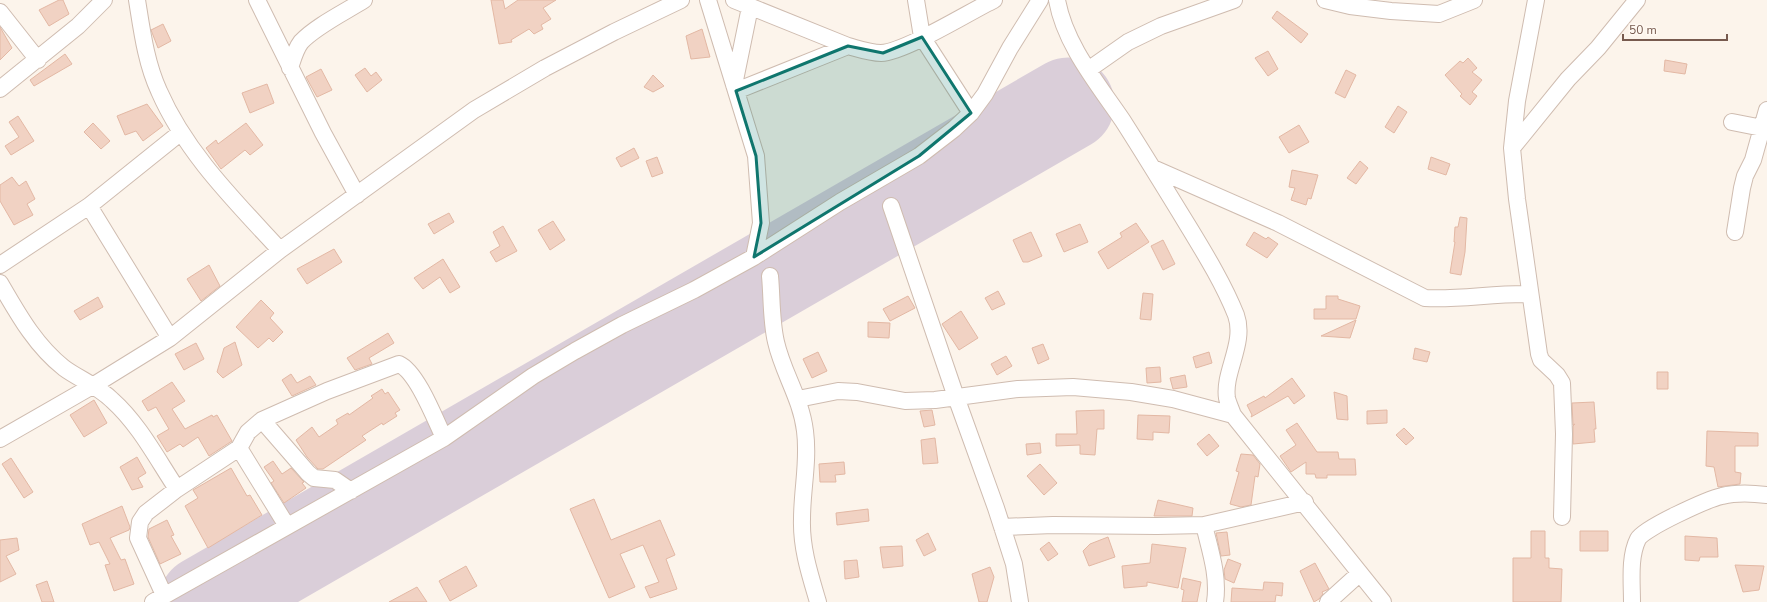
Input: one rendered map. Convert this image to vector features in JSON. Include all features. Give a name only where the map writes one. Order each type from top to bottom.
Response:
[{"type":"street","points":[[0,89],[38,60],[78,26],[104,0]]},
{"type":"street","points":[[137,0],[152,72],[159,91],[180,133],[220,183],[280,250]]},
{"type":"street","points":[[257,0],[290,68],[357,195]]},
{"type":"street","points":[[290,68],[295,52],[302,42],[311,34],[364,0]]},
{"type":"street","points":[[0,439],[94,385],[170,338],[280,250],[474,110],[545,68],[614,32],[681,0]]},
{"type":"street","points":[[708,0],[756,156],[761,223],[754,257]]},
{"type":"street","points":[[734,0],[848,46],[883,53],[922,38],[994,0]]},
{"type":"street","points":[[916,0],[922,38],[971,113]]},
{"type":"street","points":[[444,438],[410,373],[405,366],[399,364],[327,391],[262,420],[248,432],[239,448],[177,489],[146,513],[140,522],[138,538],[158,599],[444,438],[533,376],[575,351],[622,325],[694,290],[754,257],[840,202],[919,156],[954,129],[971,113],[985,94],[1010,48],[1040,0]]},
{"type":"street","points":[[1057,0],[1063,24],[1088,70],[1153,168],[1206,255],[1236,316],[1238,339],[1235,358],[1229,376],[1227,397],[1234,415],[1383,602]]},
{"type":"street","points":[[1088,70],[1128,42],[1162,26],[1234,0]]},
{"type":"street","points":[[1326,0],[1392,11],[1439,14],[1474,0]]},
{"type":"street","points":[[1536,0],[1517,101],[1512,148],[1539,354],[1541,360],[1553,369],[1562,383],[1564,434],[1562,517]]},
{"type":"street","points":[[1512,148],[1568,79],[1598,48],[1637,0]]},
{"type":"street","points":[[735,88],[750,7]]},
{"type":"street","points":[[0,12],[38,60]]},
{"type":"street","points":[[735,88],[848,46]]},
{"type":"street","points":[[1735,232],[1745,176],[1753,160],[1764,128],[1767,110]]},
{"type":"street","points":[[1732,122],[1764,128]]},
{"type":"street","points":[[0,265],[89,206],[180,133]]},
{"type":"street","points":[[1153,168],[1278,223],[1425,298],[1451,299],[1503,293],[1530,294]]},
{"type":"street","points":[[89,206],[170,338]]},
{"type":"street","points":[[891,206],[1002,527],[1014,564],[1020,602]]},
{"type":"street","points":[[770,276],[776,342],[784,368],[798,399],[805,431],[807,462],[802,520],[804,547],[808,570],[818,602]]},
{"type":"street","points":[[0,282],[28,330],[47,353],[65,368],[94,385],[113,400],[132,421],[177,489]]},
{"type":"street","points":[[798,399],[838,390],[905,401],[956,397],[1018,389],[1073,387],[1131,392],[1173,399],[1234,415]]},
{"type":"street","points":[[262,420],[314,478],[335,480],[351,491]]},
{"type":"street","points":[[239,448],[287,526]]},
{"type":"street","points":[[1632,602],[1632,563],[1636,543],[1645,531],[1721,496],[1746,493],[1767,495]]},
{"type":"street","points":[[1002,527],[1052,525],[1204,525],[1304,502]]},
{"type":"street","points":[[1204,525],[1214,568],[1217,589],[1215,602]]},
{"type":"street","points":[[1328,602],[1360,574]]},
{"type":"highlighted area","points":[[922,37],[971,113],[919,156],[754,257],[761,223],[759,181],[756,156],[736,91],[848,46],[883,53]]},
{"type":"building","points":[[59,0],[63,0],[69,14],[49,26],[39,10]]},
{"type":"building","points":[[491,0],[503,0],[505,9],[518,0],[556,0],[543,8],[551,19],[541,25],[543,29],[534,34],[529,29],[511,40],[512,42],[499,44]]},
{"type":"building","points":[[1277,11],[1308,34],[1301,43],[1272,18]]},
{"type":"building","points":[[163,24],[171,41],[158,48],[151,30]]},
{"type":"building","points":[[0,27],[12,48],[0,60]]},
{"type":"building","points":[[702,29],[710,57],[691,59],[686,36]]},
{"type":"building","points":[[1268,51],[1278,69],[1268,76],[1255,58]]},
{"type":"building","points":[[65,54],[72,64],[34,86],[30,80]]},
{"type":"building","points":[[1468,58],[1477,68],[1472,72],[1482,80],[1472,92],[1477,96],[1470,105],[1460,96],[1462,94],[1445,75],[1460,61],[1463,63]]},
{"type":"building","points":[[1665,60],[1687,64],[1685,74],[1664,71]]},
{"type":"building","points":[[365,68],[371,76],[376,72],[382,80],[367,92],[355,75]]},
{"type":"building","points":[[321,69],[332,90],[317,97],[306,77]]},
{"type":"building","points":[[1346,70],[1356,75],[1345,98],[1335,93]]},
{"type":"building","points":[[653,75],[664,86],[653,92],[644,87]]},
{"type":"building","points":[[267,84],[274,103],[250,113],[242,93]]},
{"type":"building","points":[[147,104],[163,126],[143,141],[136,131],[125,135],[117,116]]},
{"type":"building","points":[[1398,106],[1407,112],[1394,133],[1385,127]]},
{"type":"building","points":[[18,116],[34,141],[11,155],[5,146],[19,137],[9,122]]},
{"type":"building","points":[[93,123],[110,141],[101,149],[84,132]]},
{"type":"building","points":[[246,123],[263,145],[250,155],[245,150],[221,169],[206,148],[216,140],[218,144]]},
{"type":"building","points":[[1299,125],[1309,142],[1289,153],[1279,137]]},
{"type":"building","points":[[634,148],[639,158],[621,167],[616,158]]},
{"type":"building","points":[[657,157],[663,173],[652,177],[646,161]]},
{"type":"building","points":[[1431,157],[1450,164],[1446,175],[1428,169]]},
{"type":"building","points":[[1360,161],[1368,168],[1356,184],[1347,178]]},
{"type":"building","points":[[1292,170],[1318,175],[1311,199],[1308,198],[1306,205],[1291,200],[1295,188],[1289,187]]},
{"type":"building","points":[[12,177],[19,186],[26,181],[35,199],[27,204],[33,215],[14,225],[0,201],[0,185]]},
{"type":"building","points":[[449,213],[454,222],[434,234],[428,224]]},
{"type":"building","points":[[1460,217],[1467,218],[1465,252],[1461,275],[1450,273],[1455,242],[1455,227],[1458,227]]},
{"type":"building","points":[[553,221],[565,240],[550,250],[538,230]]},
{"type":"building","points":[[1136,223],[1149,242],[1108,269],[1098,252],[1122,237],[1120,233]]},
{"type":"building","points":[[1080,224],[1088,242],[1064,252],[1056,234]]},
{"type":"building","points":[[503,226],[517,251],[496,262],[490,252],[500,246],[493,232]]},
{"type":"building","points":[[1031,232],[1042,256],[1028,262],[1023,262],[1013,240]]},
{"type":"building","points":[[1254,232],[1266,239],[1268,237],[1278,244],[1267,258],[1246,245]]},
{"type":"building","points":[[1163,240],[1175,264],[1163,270],[1151,246]]},
{"type":"building","points":[[334,249],[342,262],[307,284],[297,269]]},
{"type":"building","points":[[443,259],[460,287],[450,293],[440,277],[423,289],[414,278]]},
{"type":"building","points":[[209,265],[220,286],[201,301],[187,279]]},
{"type":"building","points":[[998,291],[1005,304],[992,310],[985,298]]},
{"type":"building","points":[[1143,293],[1153,294],[1151,320],[1140,319]]},
{"type":"building","points":[[908,296],[915,308],[890,321],[883,309]]},
{"type":"building","points":[[1326,296],[1338,296],[1338,299],[1360,306],[1356,319],[1314,319],[1314,309],[1326,309]]},
{"type":"building","points":[[98,297],[103,307],[80,320],[74,311]]},
{"type":"building","points":[[261,300],[274,313],[270,318],[283,332],[273,342],[269,338],[258,348],[236,327]]},
{"type":"building","points":[[961,311],[978,338],[959,350],[942,324]]},
{"type":"building","points":[[1356,320],[1350,338],[1321,336]]},
{"type":"building","points":[[868,322],[890,323],[889,338],[868,337]]},
{"type":"building","points":[[388,333],[394,343],[369,358],[372,364],[355,370],[347,358]]},
{"type":"building","points":[[235,342],[242,365],[223,378],[217,372],[224,348]]},
{"type":"building","points":[[196,343],[204,359],[184,370],[175,354]]},
{"type":"building","points":[[1043,344],[1049,359],[1038,364],[1032,348]]},
{"type":"building","points":[[1415,348],[1430,352],[1427,362],[1413,359]]},
{"type":"building","points":[[818,352],[827,371],[812,378],[803,359]]},
{"type":"building","points":[[1209,352],[1212,363],[1196,368],[1193,357]]},
{"type":"building","points":[[1006,356],[1012,366],[997,375],[991,364]]},
{"type":"building","points":[[1160,367],[1161,382],[1147,383],[1146,368]]},
{"type":"building","points":[[1657,372],[1668,372],[1668,389],[1657,389]]},
{"type":"building","points":[[291,374],[297,383],[310,376],[316,385],[292,396],[282,380]]},
{"type":"building","points":[[1185,375],[1187,387],[1173,389],[1170,378]]},
{"type":"building","points":[[1292,378],[1305,396],[1294,404],[1288,396],[1251,417],[1252,415],[1247,405],[1264,396],[1265,398]]},
{"type":"building","points":[[172,382],[185,401],[172,409],[185,429],[212,415],[213,417],[217,415],[232,441],[209,456],[198,437],[183,447],[180,444],[167,452],[157,436],[169,429],[156,407],[148,411],[142,401]]},
{"type":"building","points":[[382,389],[385,394],[388,392],[400,410],[395,413],[397,416],[383,425],[382,423],[362,436],[366,440],[323,469],[318,469],[307,457],[296,440],[312,427],[319,437],[338,424],[336,420],[348,413],[349,415],[373,398],[371,396]]},
{"type":"building","points":[[1334,392],[1347,396],[1348,420],[1337,419]]},
{"type":"building","points":[[94,400],[107,423],[84,437],[70,415]]},
{"type":"building","points":[[1594,402],[1596,429],[1594,429],[1595,442],[1573,444],[1573,426],[1575,424],[1573,425],[1572,403]]},
{"type":"building","points":[[932,410],[935,425],[924,427],[920,411]]},
{"type":"building","points":[[1104,410],[1104,429],[1097,429],[1095,455],[1080,454],[1080,445],[1056,446],[1056,434],[1077,434],[1076,411]]},
{"type":"building","points":[[1387,410],[1387,423],[1367,424],[1367,411]]},
{"type":"building","points":[[1138,415],[1170,416],[1169,433],[1153,432],[1153,440],[1137,439]]},
{"type":"building","points":[[1297,423],[1317,452],[1338,452],[1339,459],[1355,459],[1356,475],[1327,475],[1327,478],[1316,478],[1315,474],[1306,474],[1306,462],[1291,472],[1280,456],[1296,445],[1286,430]]},
{"type":"building","points":[[1404,428],[1414,438],[1406,445],[1396,435]]},
{"type":"building","points":[[1707,431],[1758,433],[1758,446],[1735,446],[1735,472],[1741,473],[1740,484],[1718,487],[1714,467],[1706,466]]},
{"type":"building","points":[[1209,434],[1219,446],[1207,456],[1197,444]]},
{"type":"building","points":[[935,438],[938,463],[923,464],[921,440]]},
{"type":"building","points":[[1040,443],[1041,453],[1027,455],[1026,444]]},
{"type":"building","points":[[1241,454],[1253,455],[1260,464],[1258,477],[1255,476],[1251,505],[1241,507],[1230,504],[1239,472],[1236,471]]},
{"type":"building","points":[[137,457],[146,473],[138,478],[143,487],[132,490],[120,467]]},
{"type":"building","points":[[11,458],[33,492],[24,498],[2,464]]},
{"type":"building","points":[[273,461],[282,474],[291,468],[304,482],[302,483],[306,488],[284,503],[271,483],[274,481],[264,467]]},
{"type":"building","points":[[844,462],[845,474],[835,475],[836,482],[820,482],[819,464]]},
{"type":"building","points":[[1040,464],[1057,483],[1044,495],[1027,476]]},
{"type":"building","points":[[231,468],[247,496],[250,495],[262,515],[208,548],[185,506],[198,498],[193,490]]},
{"type":"building","points":[[594,499],[611,540],[660,520],[675,555],[666,559],[677,589],[650,598],[645,587],[659,582],[643,545],[620,554],[635,587],[609,598],[570,509]]},
{"type":"building","points":[[1158,500],[1193,508],[1192,516],[1154,516]]},
{"type":"building","points":[[122,506],[130,527],[129,530],[110,538],[121,560],[125,559],[134,584],[114,591],[105,565],[110,564],[99,542],[90,545],[82,524]]},
{"type":"building","points":[[868,509],[869,521],[837,525],[836,513]]},
{"type":"building","points":[[167,520],[174,535],[171,536],[181,554],[160,564],[148,537],[149,529]]},
{"type":"building","points":[[1531,531],[1545,531],[1545,558],[1549,558],[1549,568],[1562,569],[1561,602],[1513,602],[1513,558],[1531,558]]},
{"type":"building","points":[[1580,531],[1608,531],[1608,551],[1580,551]]},
{"type":"building","points":[[1227,532],[1230,555],[1221,556],[1216,533]]},
{"type":"building","points":[[928,533],[936,550],[924,556],[916,540]]},
{"type":"building","points":[[1685,536],[1717,538],[1718,557],[1700,557],[1699,561],[1685,560]]},
{"type":"building","points":[[1108,537],[1115,557],[1089,566],[1083,551],[1090,544]]},
{"type":"building","points":[[17,538],[19,550],[6,556],[16,574],[0,582],[0,540]]},
{"type":"building","points":[[1049,542],[1058,554],[1048,561],[1040,549]]},
{"type":"building","points":[[1152,544],[1186,548],[1178,588],[1147,582],[1147,586],[1124,588],[1122,566],[1150,563]]},
{"type":"building","points":[[902,546],[903,566],[883,568],[880,547]]},
{"type":"building","points":[[1228,559],[1241,564],[1234,583],[1225,579],[1224,570]]},
{"type":"building","points":[[857,560],[859,577],[845,579],[844,561]]},
{"type":"building","points":[[1315,563],[1329,589],[1322,592],[1323,594],[1319,599],[1314,602],[1300,571]]},
{"type":"building","points":[[1735,565],[1764,566],[1759,590],[1743,592]]},
{"type":"building","points":[[466,566],[477,586],[450,601],[439,581]]},
{"type":"building","points":[[990,567],[994,577],[987,602],[979,602],[972,574]]},
{"type":"building","points":[[1183,578],[1201,582],[1197,602],[1182,602],[1184,590],[1181,589]]},
{"type":"building","points":[[47,581],[54,602],[42,602],[36,585]]},
{"type":"building","points":[[1264,582],[1283,583],[1282,596],[1276,595],[1275,602],[1231,602],[1232,588],[1263,590]]},
{"type":"building","points":[[417,587],[427,602],[389,602]]},
{"type":"runway","points":[[205,602],[1068,104]]}]
